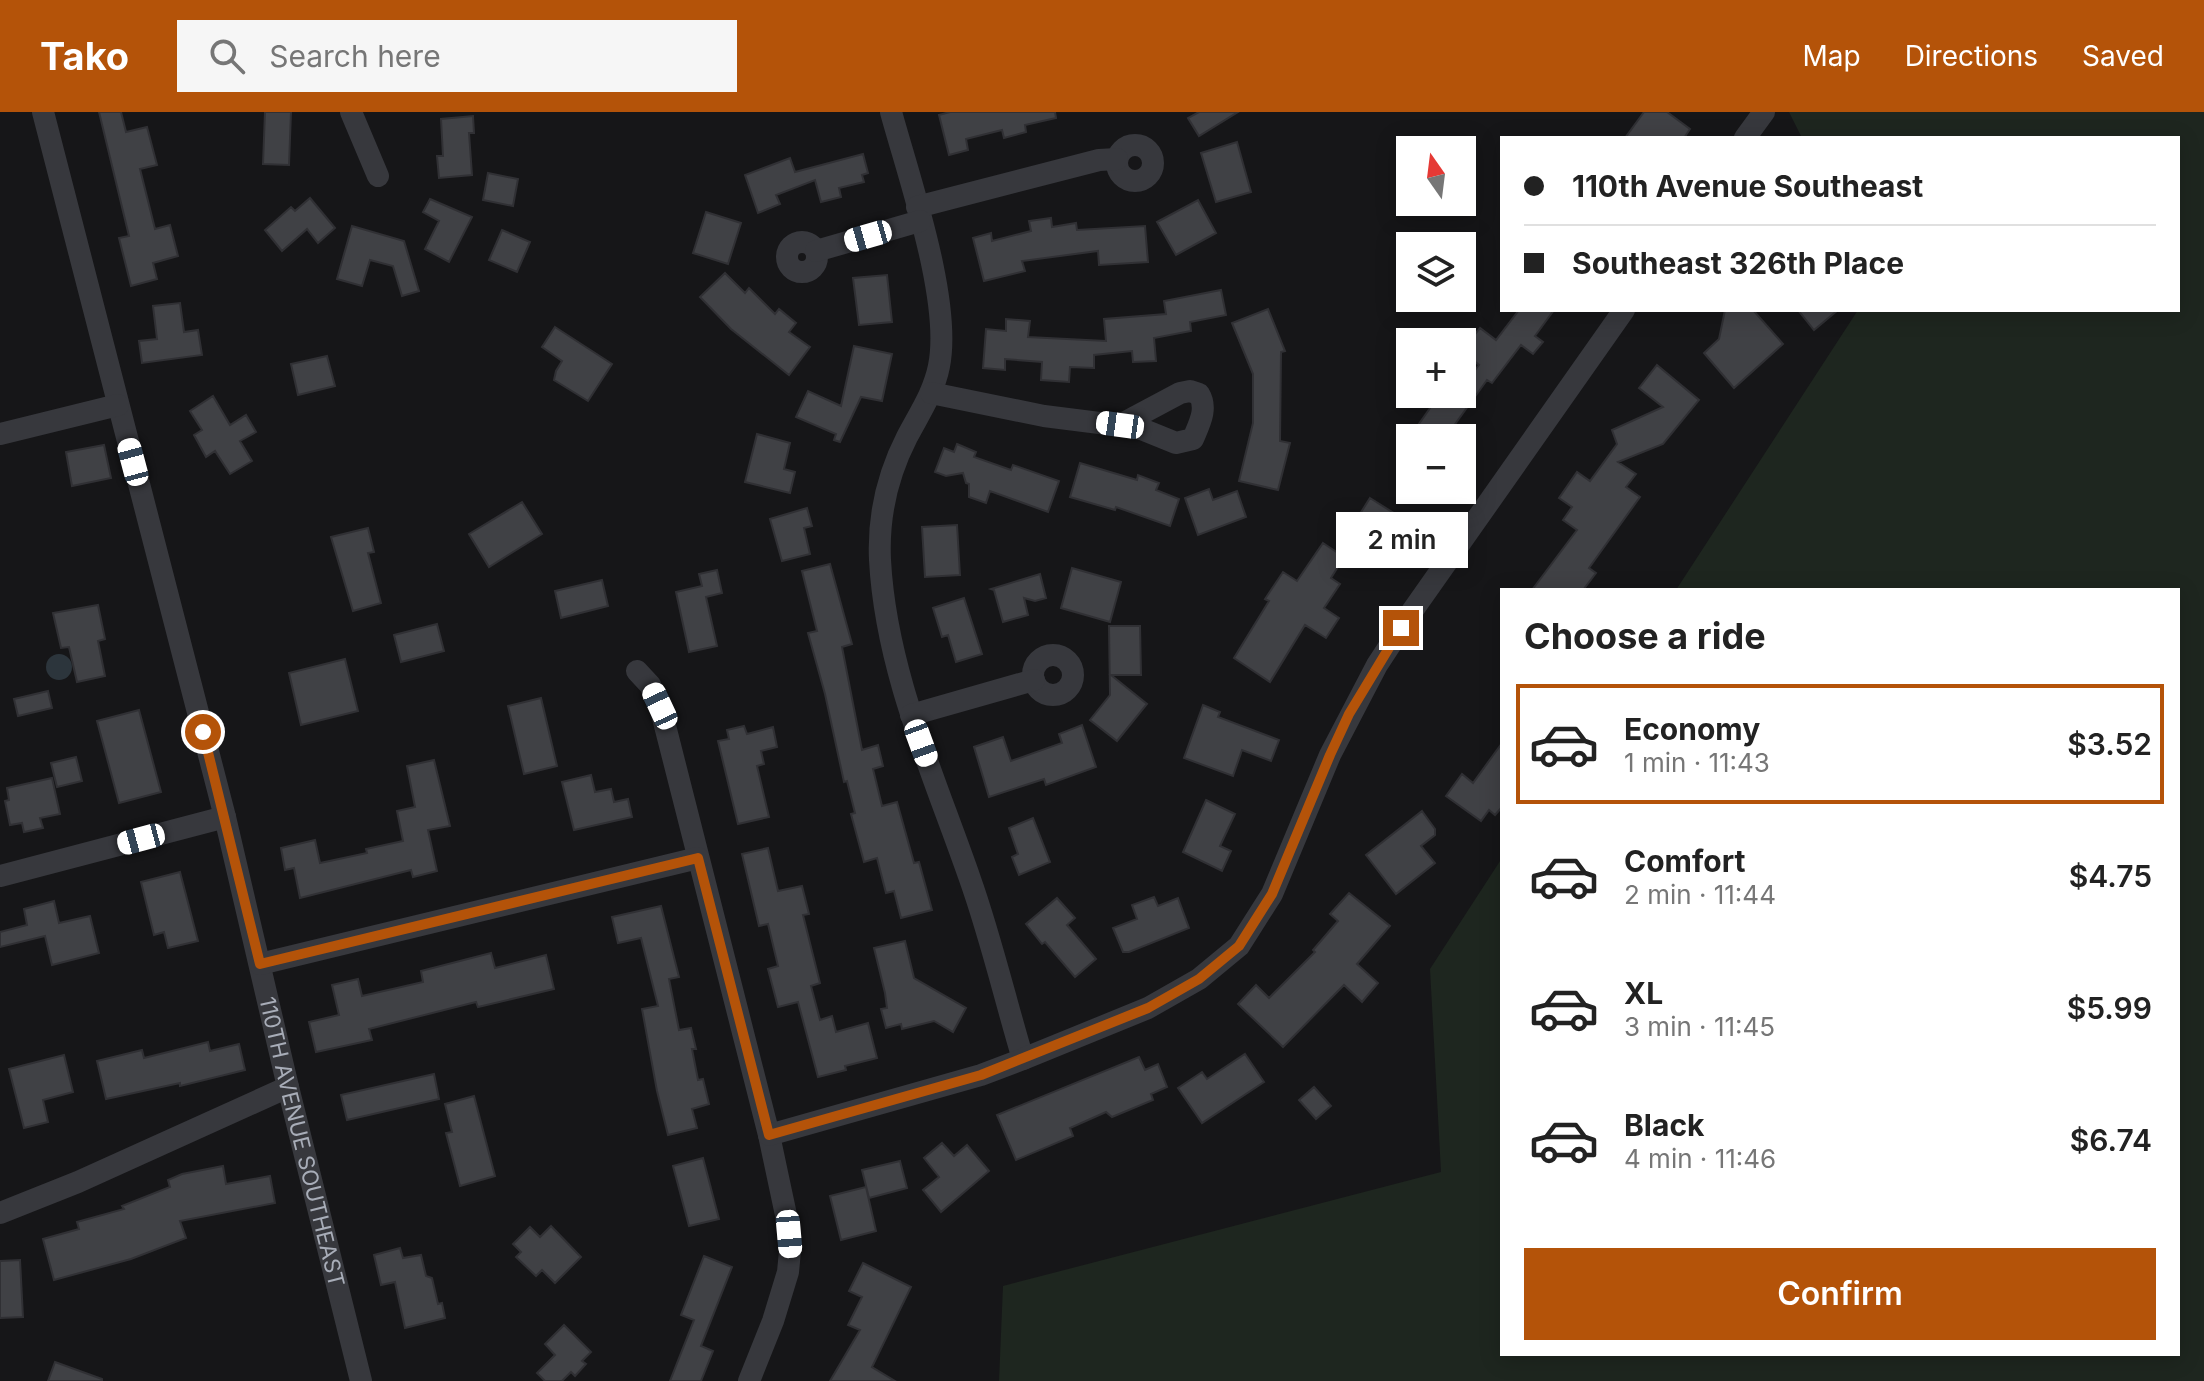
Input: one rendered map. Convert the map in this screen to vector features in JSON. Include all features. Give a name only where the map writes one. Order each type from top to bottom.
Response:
[{"type":"street","name":"110TH AVENUE SOUTHEAST","points":[[43,112],[225,817],[361,1381]]},
{"type":"street","points":[[351,112],[378,176]]},
{"type":"street","points":[[891,112],[919,214],[941,321],[940,365],[931,393],[893,470],[886,492],[880,526],[884,599],[893,650],[911,715],[972,883],[1023,1059]]},
{"type":"street","points":[[1746,136],[1764,112]]},
{"type":"street","points":[[816,251],[919,214],[1099,160],[1117,159]]},
{"type":"street","points":[[769,1135],[981,1075],[1023,1059],[1148,1008],[1199,979],[1239,946],[1272,894],[1330,755],[1356,702],[1413,610],[1623,312]]},
{"type":"street","points":[[931,393],[1044,416],[1120,425]]},
{"type":"street","points":[[0,434],[118,405]]},
{"type":"street","points":[[637,671],[650,685],[660,706],[769,1135],[786,1215],[790,1263],[781,1298],[749,1381]]},
{"type":"street","points":[[911,715],[1034,680]]},
{"type":"street","points":[[0,876],[225,817]]},
{"type":"street","points":[[260,964],[698,858]]},
{"type":"street","points":[[0,1213],[78,1182],[288,1087]]},
{"type":"shaded area","points":[[1789,112],[2204,112],[2204,1381],[999,1381],[1003,1286],[1441,1172],[1430,969],[1500,861],[1500,1356],[2180,1356],[2180,588],[1677,588],[1857,312],[2180,312],[2180,136],[1801,136]]},
{"type":"shaded area","points":[[59,654],[68,658],[72,667],[68,676],[59,680],[50,676],[46,667],[50,658]]},
{"type":"building","points":[[99,112],[121,112],[126,132],[147,127],[157,165],[140,169],[155,229],[170,225],[178,256],[153,263],[157,279],[131,286],[119,238],[129,236]]},
{"type":"building","points":[[265,112],[291,112],[289,165],[263,164]]},
{"type":"building","points":[[950,112],[1055,112],[1056,118],[1025,125],[1026,132],[1004,138],[1002,130],[966,139],[968,150],[949,155],[939,115]]},
{"type":"building","points":[[1199,112],[1238,112],[1199,136],[1188,118]]},
{"type":"building","points":[[1644,112],[1667,112],[1690,129],[1685,136],[1626,136]]},
{"type":"building","points":[[473,116],[474,133],[469,133],[472,175],[439,178],[437,156],[443,156],[441,119]]},
{"type":"building","points":[[1237,142],[1251,192],[1216,202],[1201,153]]},
{"type":"building","points":[[863,154],[868,173],[862,175],[864,182],[839,188],[841,197],[821,202],[815,180],[776,195],[780,204],[758,213],[745,175],[790,158],[795,172]]},
{"type":"building","points":[[488,173],[518,179],[513,206],[483,200]]},
{"type":"building","points":[[310,198],[335,228],[318,243],[307,229],[282,251],[265,230],[291,207],[295,211]]},
{"type":"building","points":[[430,199],[472,217],[449,262],[425,249],[439,221],[423,212]]},
{"type":"building","points":[[1198,200],[1216,233],[1176,255],[1157,222]]},
{"type":"building","points":[[706,212],[741,223],[728,264],[693,253]]},
{"type":"building","points":[[1051,218],[1052,227],[1076,223],[1077,230],[1145,226],[1148,262],[1099,265],[1098,251],[1022,261],[1025,271],[984,281],[973,238],[991,233],[992,241],[1031,231],[1029,221]]},
{"type":"building","points":[[352,226],[404,241],[419,291],[402,296],[393,266],[370,260],[362,286],[337,279]]},
{"type":"building","points":[[502,230],[530,242],[517,272],[489,260]]},
{"type":"building","points":[[725,273],[745,293],[749,288],[775,314],[779,309],[796,323],[789,332],[810,347],[789,375],[731,329],[700,297]]},
{"type":"building","points":[[887,275],[892,322],[859,325],[853,278]]},
{"type":"building","points":[[1221,290],[1226,315],[1190,322],[1191,331],[1154,338],[1156,361],[1133,362],[1132,351],[1094,355],[1094,368],[1070,367],[1069,382],[1041,380],[1042,362],[1005,359],[1005,370],[983,368],[986,329],[1006,331],[1006,319],[1030,321],[1028,337],[1106,341],[1104,319],[1166,314],[1164,301]]},
{"type":"building","points":[[180,303],[184,332],[198,330],[202,355],[142,363],[139,341],[157,339],[153,306]]},
{"type":"building","points":[[1268,309],[1285,351],[1281,352],[1280,441],[1290,443],[1278,490],[1239,481],[1253,423],[1253,374],[1232,323]]},
{"type":"building","points":[[1517,312],[1553,312],[1535,336],[1543,342],[1533,354],[1521,345],[1492,383],[1487,380],[1476,395],[1476,369],[1479,365],[1476,363],[1476,333],[1480,328],[1496,340]]},
{"type":"building","points":[[1725,312],[1755,312],[1783,344],[1734,388],[1704,353],[1719,339]]},
{"type":"building","points":[[1800,312],[1836,312],[1814,330]]},
{"type":"building","points":[[555,327],[612,364],[588,401],[554,380],[562,361],[542,347]]},
{"type":"building","points":[[854,346],[892,354],[882,401],[861,397],[840,442],[834,440],[836,434],[796,417],[808,391],[841,406]]},
{"type":"building","points":[[327,356],[335,386],[298,395],[291,364]]},
{"type":"building","points":[[1657,365],[1699,400],[1663,444],[1618,462],[1636,474],[1626,487],[1640,497],[1589,568],[1596,573],[1585,588],[1534,588],[1577,530],[1563,520],[1572,507],[1559,498],[1577,472],[1590,481],[1617,444],[1612,430],[1663,407],[1639,388]]},
{"type":"building","points":[[213,396],[230,425],[246,415],[256,432],[240,441],[252,461],[230,474],[215,451],[206,457],[194,435],[202,430],[190,411]]},
{"type":"building","points":[[1430,408],[1467,408],[1455,424],[1419,424]]},
{"type":"building","points":[[757,434],[790,443],[784,469],[795,472],[790,493],[745,482]]},
{"type":"building","points":[[957,444],[976,452],[974,457],[1011,470],[1013,465],[1059,481],[1048,512],[990,491],[986,503],[969,497],[969,484],[963,473],[946,476],[935,472],[944,448],[954,452]]},
{"type":"building","points":[[104,445],[111,478],[72,486],[66,452]]},
{"type":"building","points":[[1080,463],[1137,480],[1138,475],[1159,483],[1156,490],[1179,499],[1170,526],[1116,507],[1115,510],[1070,497]]},
{"type":"building","points":[[1209,489],[1213,500],[1237,491],[1246,517],[1198,535],[1185,498]]},
{"type":"building","points":[[1370,498],[1408,522],[1383,560],[1346,536]]},
{"type":"building","points":[[522,502],[542,534],[489,567],[469,534]]},
{"type":"building","points":[[807,508],[812,526],[804,528],[810,554],[782,561],[770,519]]},
{"type":"building","points":[[957,525],[960,575],[925,577],[922,527]]},
{"type":"building","points":[[368,528],[374,552],[368,553],[381,603],[353,611],[331,537]]},
{"type":"building","points":[[1323,543],[1344,557],[1331,578],[1340,584],[1324,608],[1339,618],[1326,638],[1305,625],[1270,682],[1234,658],[1283,572],[1297,581]]},
{"type":"building","points":[[830,564],[852,644],[842,647],[862,750],[878,745],[883,766],[873,769],[882,806],[897,802],[914,863],[919,862],[932,910],[901,918],[894,891],[886,893],[877,858],[864,862],[851,814],[855,813],[847,781],[844,782],[808,633],[817,631],[802,571]]},
{"type":"building","points":[[1072,568],[1121,582],[1110,622],[1061,608]]},
{"type":"building","points":[[717,570],[722,593],[706,597],[717,646],[689,652],[676,592],[702,586],[699,574]]},
{"type":"building","points":[[1040,574],[1046,598],[1035,601],[1024,598],[1028,615],[1003,622],[994,590],[991,589]]},
{"type":"building","points":[[602,580],[608,606],[561,618],[555,591]]},
{"type":"building","points":[[964,598],[982,654],[956,662],[948,635],[942,637],[933,608]]},
{"type":"building","points":[[98,605],[105,639],[98,641],[105,676],[77,682],[69,647],[61,648],[53,613]]},
{"type":"building","points":[[437,624],[444,651],[401,662],[394,635]]},
{"type":"building","points":[[1109,626],[1140,626],[1141,675],[1111,675],[1147,704],[1117,741],[1090,720],[1110,695]]},
{"type":"building","points":[[345,659],[358,711],[301,725],[289,673]]},
{"type":"building","points":[[48,691],[52,708],[18,716],[14,699]]},
{"type":"building","points":[[541,698],[557,766],[524,774],[508,706]]},
{"type":"building","points":[[1203,705],[1220,712],[1218,717],[1279,740],[1271,761],[1242,750],[1233,776],[1184,758]]},
{"type":"building","points":[[139,710],[161,792],[119,803],[97,721]]},
{"type":"building","points":[[1082,725],[1096,767],[1046,785],[1044,779],[989,797],[974,747],[1003,737],[1011,761],[1062,743],[1059,734]]},
{"type":"building","points":[[744,726],[747,734],[773,727],[777,747],[761,751],[764,764],[757,766],[769,817],[738,824],[718,741],[729,739],[727,730]]},
{"type":"building","points":[[1500,746],[1500,809],[1495,815],[1489,810],[1481,821],[1446,796],[1462,774],[1473,783]]},
{"type":"building","points":[[76,757],[82,781],[57,787],[51,763]]},
{"type":"building","points":[[434,760],[450,826],[428,830],[437,871],[413,877],[411,870],[300,898],[294,868],[285,870],[281,848],[315,840],[320,863],[403,841],[397,811],[415,807],[407,766]]},
{"type":"building","points":[[591,775],[595,792],[611,789],[614,802],[628,799],[632,817],[574,830],[562,782]]},
{"type":"building","points":[[52,778],[60,814],[40,818],[43,828],[24,832],[22,823],[10,825],[5,801],[9,800],[7,788]]},
{"type":"building","points":[[1206,800],[1235,814],[1220,846],[1231,851],[1222,871],[1183,852]]},
{"type":"building","points":[[1422,811],[1435,829],[1435,835],[1421,846],[1435,863],[1396,894],[1366,855]]},
{"type":"building","points":[[1033,818],[1050,862],[1019,875],[1012,857],[1018,854],[1009,828]]},
{"type":"building","points":[[768,848],[778,891],[802,886],[809,914],[803,915],[820,983],[811,986],[820,1020],[832,1016],[836,1032],[868,1023],[877,1058],[818,1077],[798,1002],[778,1007],[768,969],[778,966],[768,924],[759,926],[742,854]]},
{"type":"building","points":[[180,872],[198,941],[168,948],[164,932],[154,935],[141,882]]},
{"type":"building","points":[[1349,893],[1390,926],[1357,964],[1378,983],[1362,1002],[1344,985],[1283,1047],[1238,1004],[1256,985],[1269,998],[1315,952],[1313,950],[1338,921],[1330,914]]},
{"type":"building","points":[[1154,897],[1158,906],[1178,898],[1189,928],[1123,952],[1113,928],[1137,919],[1132,905]]},
{"type":"building","points":[[1057,898],[1075,918],[1067,925],[1096,959],[1075,977],[1026,924]]},
{"type":"building","points":[[54,901],[59,923],[90,916],[99,953],[52,965],[45,936],[0,947],[0,932],[27,925],[24,909]]},
{"type":"building","points":[[661,906],[679,977],[669,979],[679,1030],[691,1028],[698,1080],[703,1079],[709,1104],[692,1109],[697,1128],[668,1135],[642,1009],[658,1006],[641,938],[618,943],[612,917]]},
{"type":"building","points":[[905,941],[914,978],[966,1008],[953,1032],[934,1021],[902,1029],[901,1024],[886,1028],[881,1009],[887,1008],[885,993],[874,948]]},
{"type":"building","points":[[491,953],[495,968],[546,955],[554,989],[478,1007],[476,1002],[369,1029],[372,1040],[316,1052],[309,1022],[339,1015],[332,985],[358,979],[362,996],[423,982],[421,971]]},
{"type":"building","points":[[208,1042],[210,1051],[239,1044],[245,1070],[106,1099],[97,1061],[142,1050],[144,1058]]},
{"type":"building","points":[[1245,1054],[1264,1082],[1202,1123],[1178,1088],[1202,1072],[1207,1079]]},
{"type":"building","points":[[64,1055],[73,1092],[43,1100],[48,1122],[24,1128],[9,1069]]},
{"type":"building","points":[[1139,1057],[1145,1070],[1158,1064],[1167,1087],[1151,1094],[1153,1100],[1112,1117],[1106,1112],[1070,1128],[1073,1136],[1016,1160],[997,1115]]},
{"type":"building","points":[[434,1074],[439,1099],[347,1120],[341,1095]]},
{"type":"building","points":[[1314,1087],[1331,1106],[1316,1119],[1299,1100]]},
{"type":"building","points":[[474,1096],[495,1176],[460,1186],[446,1133],[452,1132],[445,1104]]},
{"type":"building","points":[[942,1143],[954,1156],[967,1145],[989,1171],[941,1212],[923,1190],[939,1177],[924,1158]]},
{"type":"building","points":[[703,1158],[719,1219],[689,1226],[673,1166]]},
{"type":"building","points":[[900,1161],[907,1188],[869,1198],[862,1170]]},
{"type":"building","points":[[223,1166],[226,1184],[270,1176],[275,1203],[180,1221],[186,1238],[131,1259],[54,1280],[43,1239],[79,1229],[77,1222],[124,1209],[122,1206],[170,1187],[168,1180],[182,1174]]},
{"type":"building","points":[[866,1187],[876,1231],[841,1240],[830,1196]]},
{"type":"building","points":[[551,1226],[581,1257],[555,1283],[542,1270],[536,1276],[516,1257],[521,1252],[513,1244],[530,1227],[540,1237]]},
{"type":"building","points":[[400,1248],[403,1258],[421,1255],[426,1276],[432,1278],[445,1318],[405,1328],[395,1282],[381,1285],[374,1255]]},
{"type":"building","points":[[704,1256],[732,1267],[701,1346],[713,1351],[701,1381],[670,1381],[694,1320],[681,1315]]},
{"type":"building","points":[[20,1260],[23,1317],[0,1318],[0,1261]]},
{"type":"building","points":[[863,1263],[911,1287],[872,1367],[895,1381],[830,1381],[860,1330],[848,1325],[862,1297],[849,1291]]},
{"type":"building","points":[[564,1325],[591,1352],[582,1361],[586,1364],[575,1376],[571,1372],[562,1381],[545,1381],[537,1373],[555,1355],[545,1344]]},
{"type":"building","points":[[55,1362],[102,1379],[102,1381],[48,1381]]},
{"type":"route","points":[[203,732],[260,964],[698,858],[769,1135],[981,1075],[1148,1008],[1199,979],[1239,946],[1272,894],[1349,714],[1401,628]]}]
